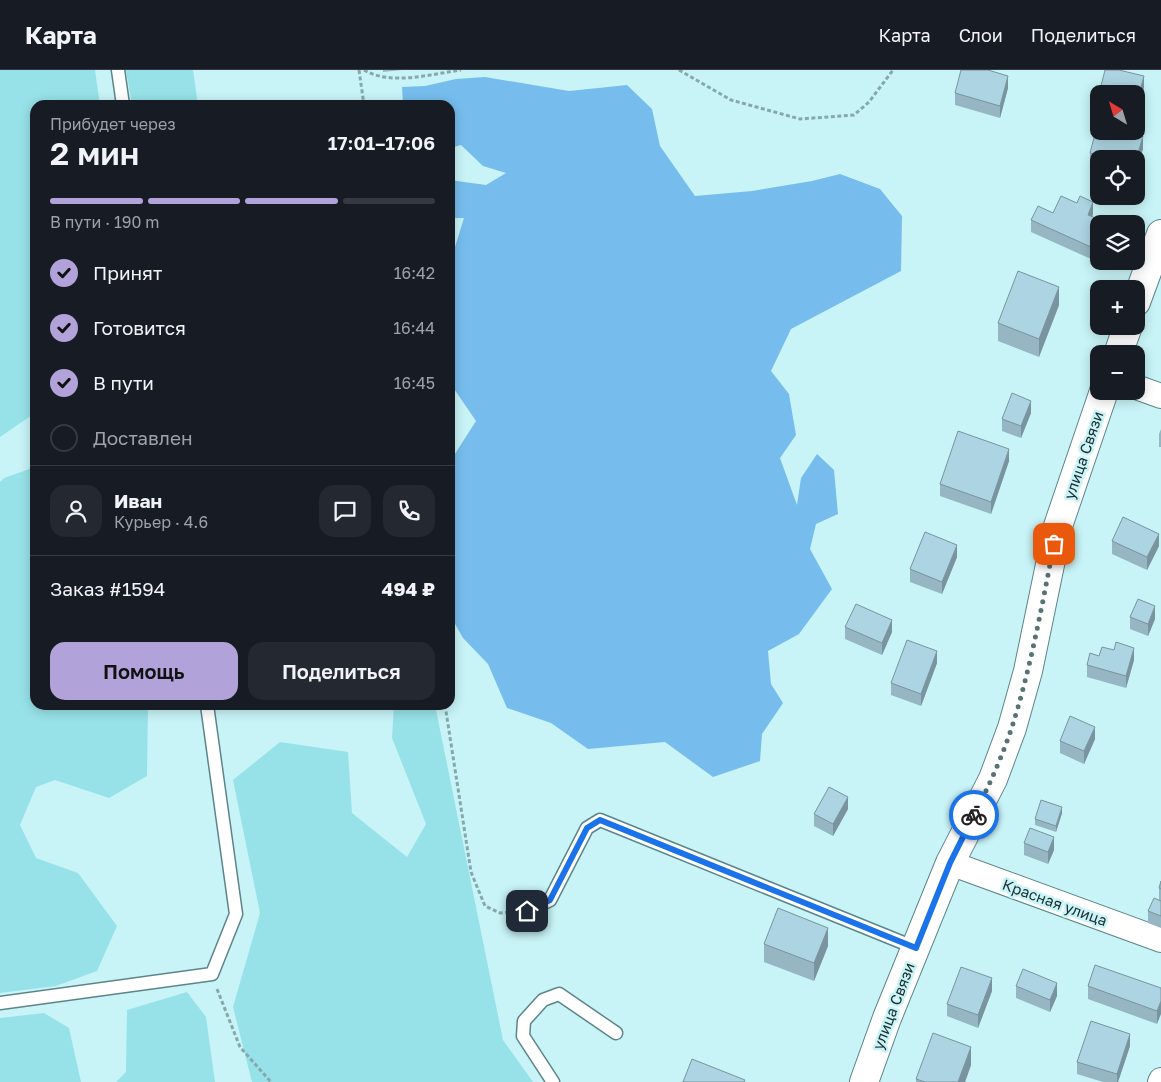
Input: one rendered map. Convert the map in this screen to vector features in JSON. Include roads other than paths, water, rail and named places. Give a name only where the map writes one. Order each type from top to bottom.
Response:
[{"type":"main road","points":[[1144,280],[1161,234]]},
{"type":"main road","name":"улица Связи","points":[[864,1082],[887,1018],[950,863],[992,779],[1012,728],[1028,670],[1058,526],[1101,400]]},
{"type":"street","points":[[1145,390],[1161,396]]},
{"type":"street","name":"Красная улица","points":[[950,863],[1161,940]]},
{"type":"lane","points":[[118,70],[122,100]]},
{"type":"lane","points":[[0,1003],[212,974],[236,914],[207,710]]},
{"type":"lane","points":[[527,911],[550,900],[587,828],[600,820],[916,948]]},
{"type":"lane","points":[[553,1082],[523,1036],[524,1021],[543,1000],[559,994],[616,1033]]}]
